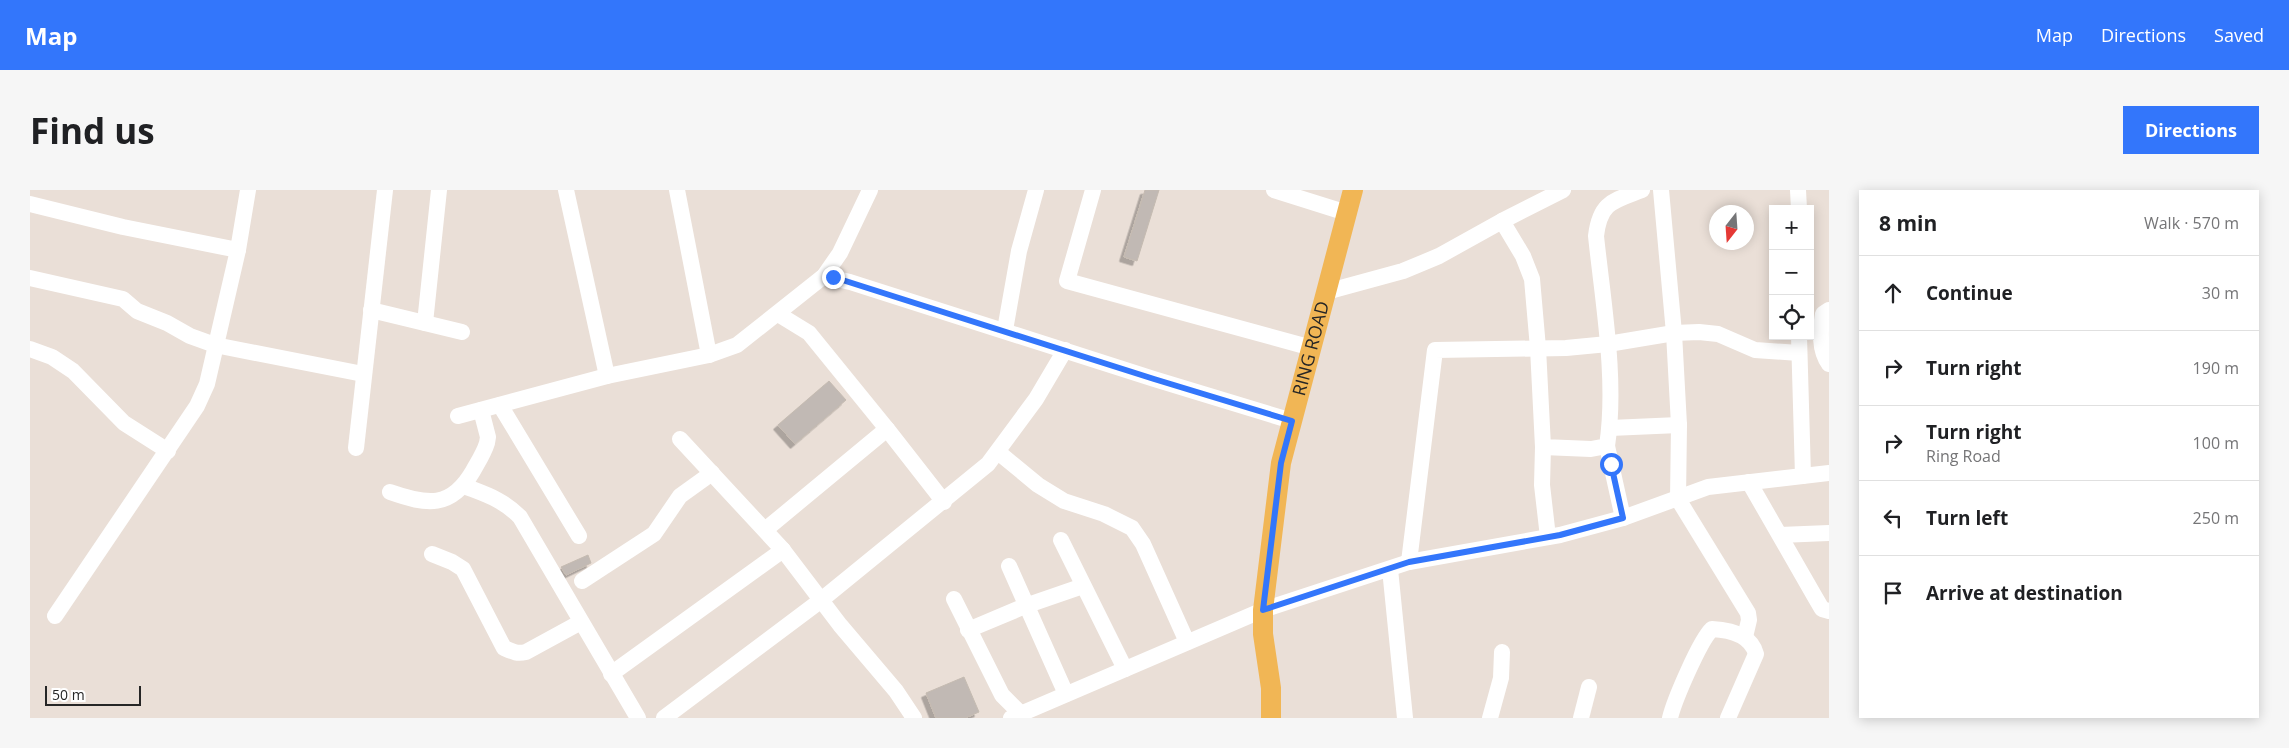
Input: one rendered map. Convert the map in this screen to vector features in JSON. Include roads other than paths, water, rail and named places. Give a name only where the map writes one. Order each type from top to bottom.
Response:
[{"type":"main road","name":"RING ROAD","points":[[1272,718],[1271,688],[1262,634],[1263,610],[1281,463],[1353,190]]},
{"type":"street","points":[[55,616],[197,406],[206,384],[238,250],[248,190]]},
{"type":"street","points":[[356,448],[385,190]]},
{"type":"street","points":[[425,323],[439,190]]},
{"type":"street","points":[[566,190],[607,376]]},
{"type":"street","points":[[677,190],[709,355]]},
{"type":"street","points":[[458,416],[607,376],[709,355],[737,345],[824,276],[840,253],[870,190]]},
{"type":"street","points":[[1005,330],[1019,251],[1036,190]]},
{"type":"street","points":[[1093,190],[1067,281],[1312,348]]},
{"type":"street","points":[[1274,190],[1347,214]]},
{"type":"street","points":[[1326,292],[1403,271],[1439,256],[1563,190]]},
{"type":"street","points":[[1623,518],[1607,446],[1610,428],[1608,344],[1596,236],[1604,208],[1617,199],[1642,190]]},
{"type":"street","points":[[1661,190],[1674,333],[1679,425],[1678,499],[1748,613],[1749,620],[1745,637]]},
{"type":"street","points":[[1798,190],[1798,205]]},
{"type":"street","points":[[30,204],[123,227],[238,250]]},
{"type":"street","points":[[1502,221],[1523,256],[1532,278],[1543,447],[1542,485],[1548,537]]},
{"type":"street","points":[[824,276],[850,282],[1005,330],[1292,421]]},
{"type":"street","points":[[30,278],[124,299],[137,311],[167,323],[190,336],[215,345],[363,374]]},
{"type":"street","points":[[371,310],[462,332]]},
{"type":"street","points":[[1829,310],[1823,314],[1821,330],[1824,358],[1829,364]]},
{"type":"street","points":[[778,314],[809,333],[944,502]]},
{"type":"street","points":[[1409,562],[1435,350],[1538,348],[1608,344],[1674,333],[1718,334],[1755,350],[1799,353]]},
{"type":"street","points":[[1799,340],[1803,476]]},
{"type":"street","points":[[30,349],[52,357],[73,371],[124,423],[168,451]]},
{"type":"street","points":[[664,718],[820,601],[944,502],[988,464],[1036,399],[1065,350]]},
{"type":"street","points":[[500,405],[578,536]]},
{"type":"street","points":[[390,492],[410,499],[430,502],[444,500],[464,486],[487,443],[488,437],[481,410]]},
{"type":"street","points":[[1610,428],[1679,425]]},
{"type":"street","points":[[765,530],[887,429]]},
{"type":"street","points":[[680,439],[783,550],[820,601],[896,691],[914,718]]},
{"type":"street","points":[[1543,447],[1591,450],[1607,446]]},
{"type":"street","points":[[998,452],[1038,485],[1064,502],[1104,514],[1132,528],[1143,544],[1187,642]]},
{"type":"street","points":[[582,581],[654,534],[680,496],[712,473]]},
{"type":"street","points":[[954,599],[1002,695],[1016,716],[1263,610],[1409,562],[1548,537],[1623,518],[1648,507],[1708,488],[1829,473]]},
{"type":"street","points":[[1749,482],[1814,597],[1822,609],[1829,611]]},
{"type":"street","points":[[464,486],[499,499],[508,504],[520,517],[638,718]]},
{"type":"street","points":[[1780,535],[1829,533]]},
{"type":"street","points":[[1062,540],[1125,669]]},
{"type":"street","points":[[611,674],[783,550]]},
{"type":"street","points":[[432,554],[452,562],[463,569],[504,648],[512,652],[518,654],[526,652],[581,622]]},
{"type":"street","points":[[1008,566],[1066,694]]},
{"type":"street","points":[[1390,568],[1405,718]]},
{"type":"street","points":[[968,630],[1026,606],[1083,586]]},
{"type":"street","points":[[1670,718],[1706,634],[1712,629],[1745,637],[1754,645],[1756,654],[1728,718]]},
{"type":"street","points":[[1490,718],[1501,678],[1502,652]]},
{"type":"street","points":[[1581,718],[1589,687]]}]
